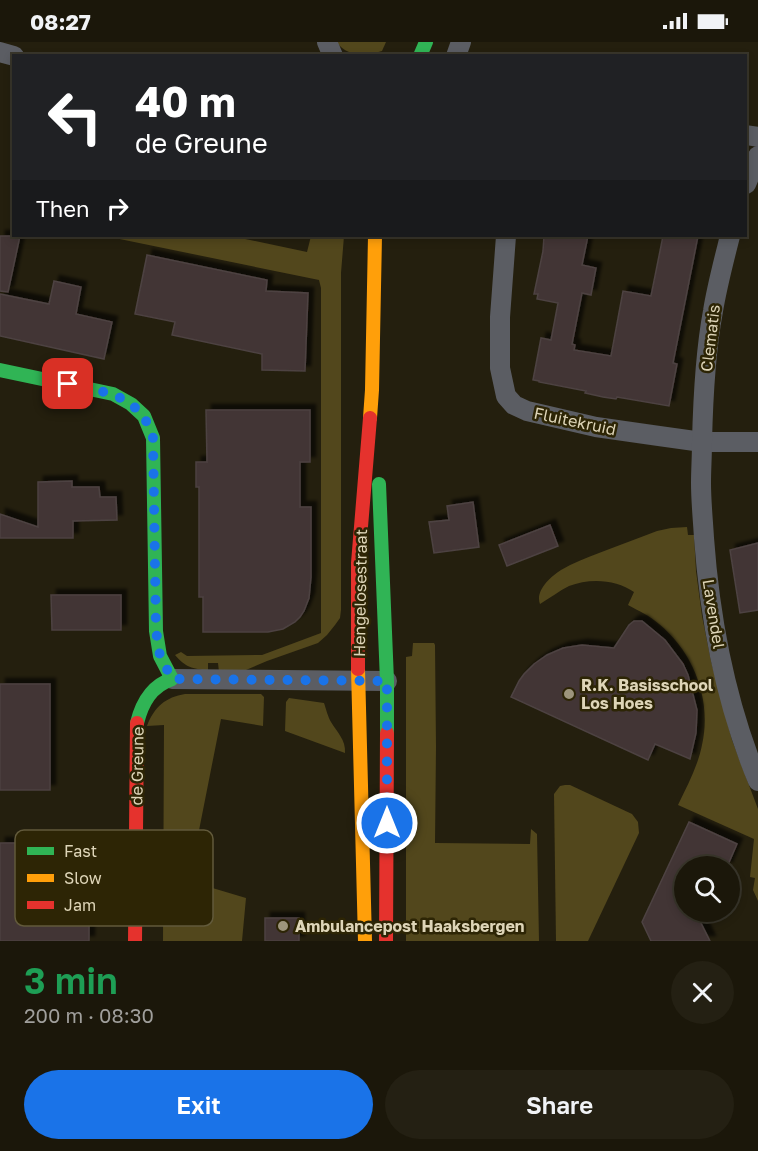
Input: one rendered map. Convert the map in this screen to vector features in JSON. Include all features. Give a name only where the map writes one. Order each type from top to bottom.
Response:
[{"type":"main road","name":"Hengelosestraat","points":[[364,941],[358,680],[358,563],[372,390],[375,237]]},
{"type":"main road","points":[[0,370],[113,394],[131,404],[144,416],[153,438],[156,631],[160,656],[172,679]]},
{"type":"main road","name":"Hengelosestraat","points":[[372,390],[379,488],[387,681],[386,941]]},
{"type":"main road","name":"de Greune","points":[[136,830],[136,727],[141,706],[160,683],[172,679]]},
{"type":"main road","name":"de Greune","points":[[135,926],[135,941]]},
{"type":"street","points":[[747,182],[758,156]]},
{"type":"street","name":"Fluitekruid","points":[[506,237],[500,317],[501,368],[506,396],[514,405],[527,411],[596,427],[702,442],[758,442]]},
{"type":"street","name":"Clematis","points":[[702,442],[703,400],[712,312],[730,237]]},
{"type":"street","name":"Lavendel","points":[[702,442],[701,504],[712,614],[731,702],[758,781]]},
{"type":"street","points":[[172,679],[387,681]]},
{"type":"shaded area","points":[[336,42],[386,42],[382,51],[369,54],[352,53]]},
{"type":"shaded area","points":[[110,237],[236,237],[307,252],[311,237],[344,237],[341,273],[340,618],[318,643],[246,670],[219,672],[218,663],[208,663],[208,671],[190,667],[175,655],[181,652],[187,656],[262,655],[321,633],[321,288],[319,280]]},
{"type":"shaded area","points":[[687,527],[688,535],[694,535],[702,616],[711,661],[732,740],[758,809],[758,901],[753,890],[755,878],[750,877],[754,839],[678,805],[698,761],[704,728],[702,695],[691,663],[682,649],[656,621],[628,605],[634,592],[619,584],[602,581],[577,583],[540,604],[539,599],[548,580],[570,565],[657,531]]},
{"type":"shaded area","points":[[413,643],[434,643],[435,645],[435,843],[530,844],[531,829],[537,834],[539,941],[406,941],[406,657],[412,656]]},
{"type":"shaded area","points":[[185,694],[261,694],[264,697],[263,726],[221,719],[199,830],[164,830],[164,725],[147,726],[157,708],[172,698]]},
{"type":"shaded area","points":[[289,698],[324,703],[330,720],[343,740],[345,753],[285,731],[286,702]]},
{"type":"shaded area","points":[[570,785],[632,814],[638,822],[639,833],[588,941],[556,941],[554,794],[560,786]]},
{"type":"shaded area","points":[[213,888],[246,898],[242,941],[163,941],[163,926],[213,926]]},
{"type":"building","points":[[0,236],[20,237],[8,292],[0,291]]},
{"type":"building","points":[[544,237],[588,237],[582,265],[596,268],[591,295],[582,293],[572,344],[575,345],[574,350],[611,356],[623,291],[651,296],[663,237],[698,237],[673,363],[677,364],[669,406],[617,397],[616,399],[603,397],[585,393],[586,391],[533,380],[541,338],[551,340],[558,303],[537,299],[538,294],[534,294]]},
{"type":"building","points":[[147,255],[267,280],[266,291],[308,293],[305,371],[262,370],[262,354],[172,335],[175,322],[135,314]]},
{"type":"building","points":[[54,281],[81,287],[76,314],[112,322],[104,359],[0,336],[0,294],[49,304]]},
{"type":"building","points":[[206,410],[310,410],[310,462],[300,462],[300,507],[311,507],[309,598],[300,617],[283,629],[268,632],[203,632],[203,597],[199,597],[199,487],[196,487],[196,462],[207,462]]},
{"type":"building","points":[[72,481],[72,487],[99,487],[100,497],[116,497],[117,520],[73,521],[73,538],[0,538],[0,514],[38,527],[38,482]]},
{"type":"building","points":[[473,502],[479,547],[434,553],[429,522],[449,520],[447,506]]},
{"type":"building","points":[[550,525],[558,546],[507,566],[499,545]]},
{"type":"building","points":[[758,543],[758,610],[740,613],[730,550]]},
{"type":"building","points":[[51,595],[121,595],[121,630],[52,630]]},
{"type":"building","points":[[634,621],[642,621],[665,640],[683,664],[688,675],[697,710],[696,733],[690,759],[655,744],[648,760],[511,697],[524,674],[547,655],[563,648],[582,645],[614,648]]},
{"type":"building","points":[[0,684],[50,684],[50,790],[0,790]]},
{"type":"building","points":[[689,822],[737,844],[732,856],[674,856],[674,922],[701,922],[710,941],[651,941],[642,922]]},
{"type":"building","points":[[0,843],[15,843],[15,926],[89,926],[89,941],[0,941]]},
{"type":"building","name":"Ambulancepost Haaksbergen","points":[[265,918],[299,918],[299,941],[265,941]]},
{"type":"traffic: fast","points":[[421,54],[426,42]]},
{"type":"traffic: fast","points":[[0,370],[113,394],[131,404],[144,416],[153,438],[156,631],[160,656],[172,679],[158,686],[149,696],[137,723]]},
{"type":"traffic: fast","points":[[379,484],[387,733]]},
{"type":"traffic: slow","points":[[370,418],[375,237]]},
{"type":"traffic: slow","points":[[358,669],[365,941]]},
{"type":"traffic: jam","points":[[358,669],[358,563],[370,418]]},
{"type":"traffic: jam","points":[[136,830],[137,723]]},
{"type":"traffic: jam","points":[[386,941],[387,733]]},
{"type":"traffic: jam","points":[[135,926],[135,941]]},
{"type":"place","name":"R.K. Basisschool Los Hoes","points":[[569,694]]},
{"type":"place","name":"Ambulancepost Haaksbergen","points":[[283,926]]},
{"type":"route","points":[[68,384],[113,394],[131,404],[144,416],[153,438],[156,631],[160,656],[172,679],[387,681],[387,823]]}]
